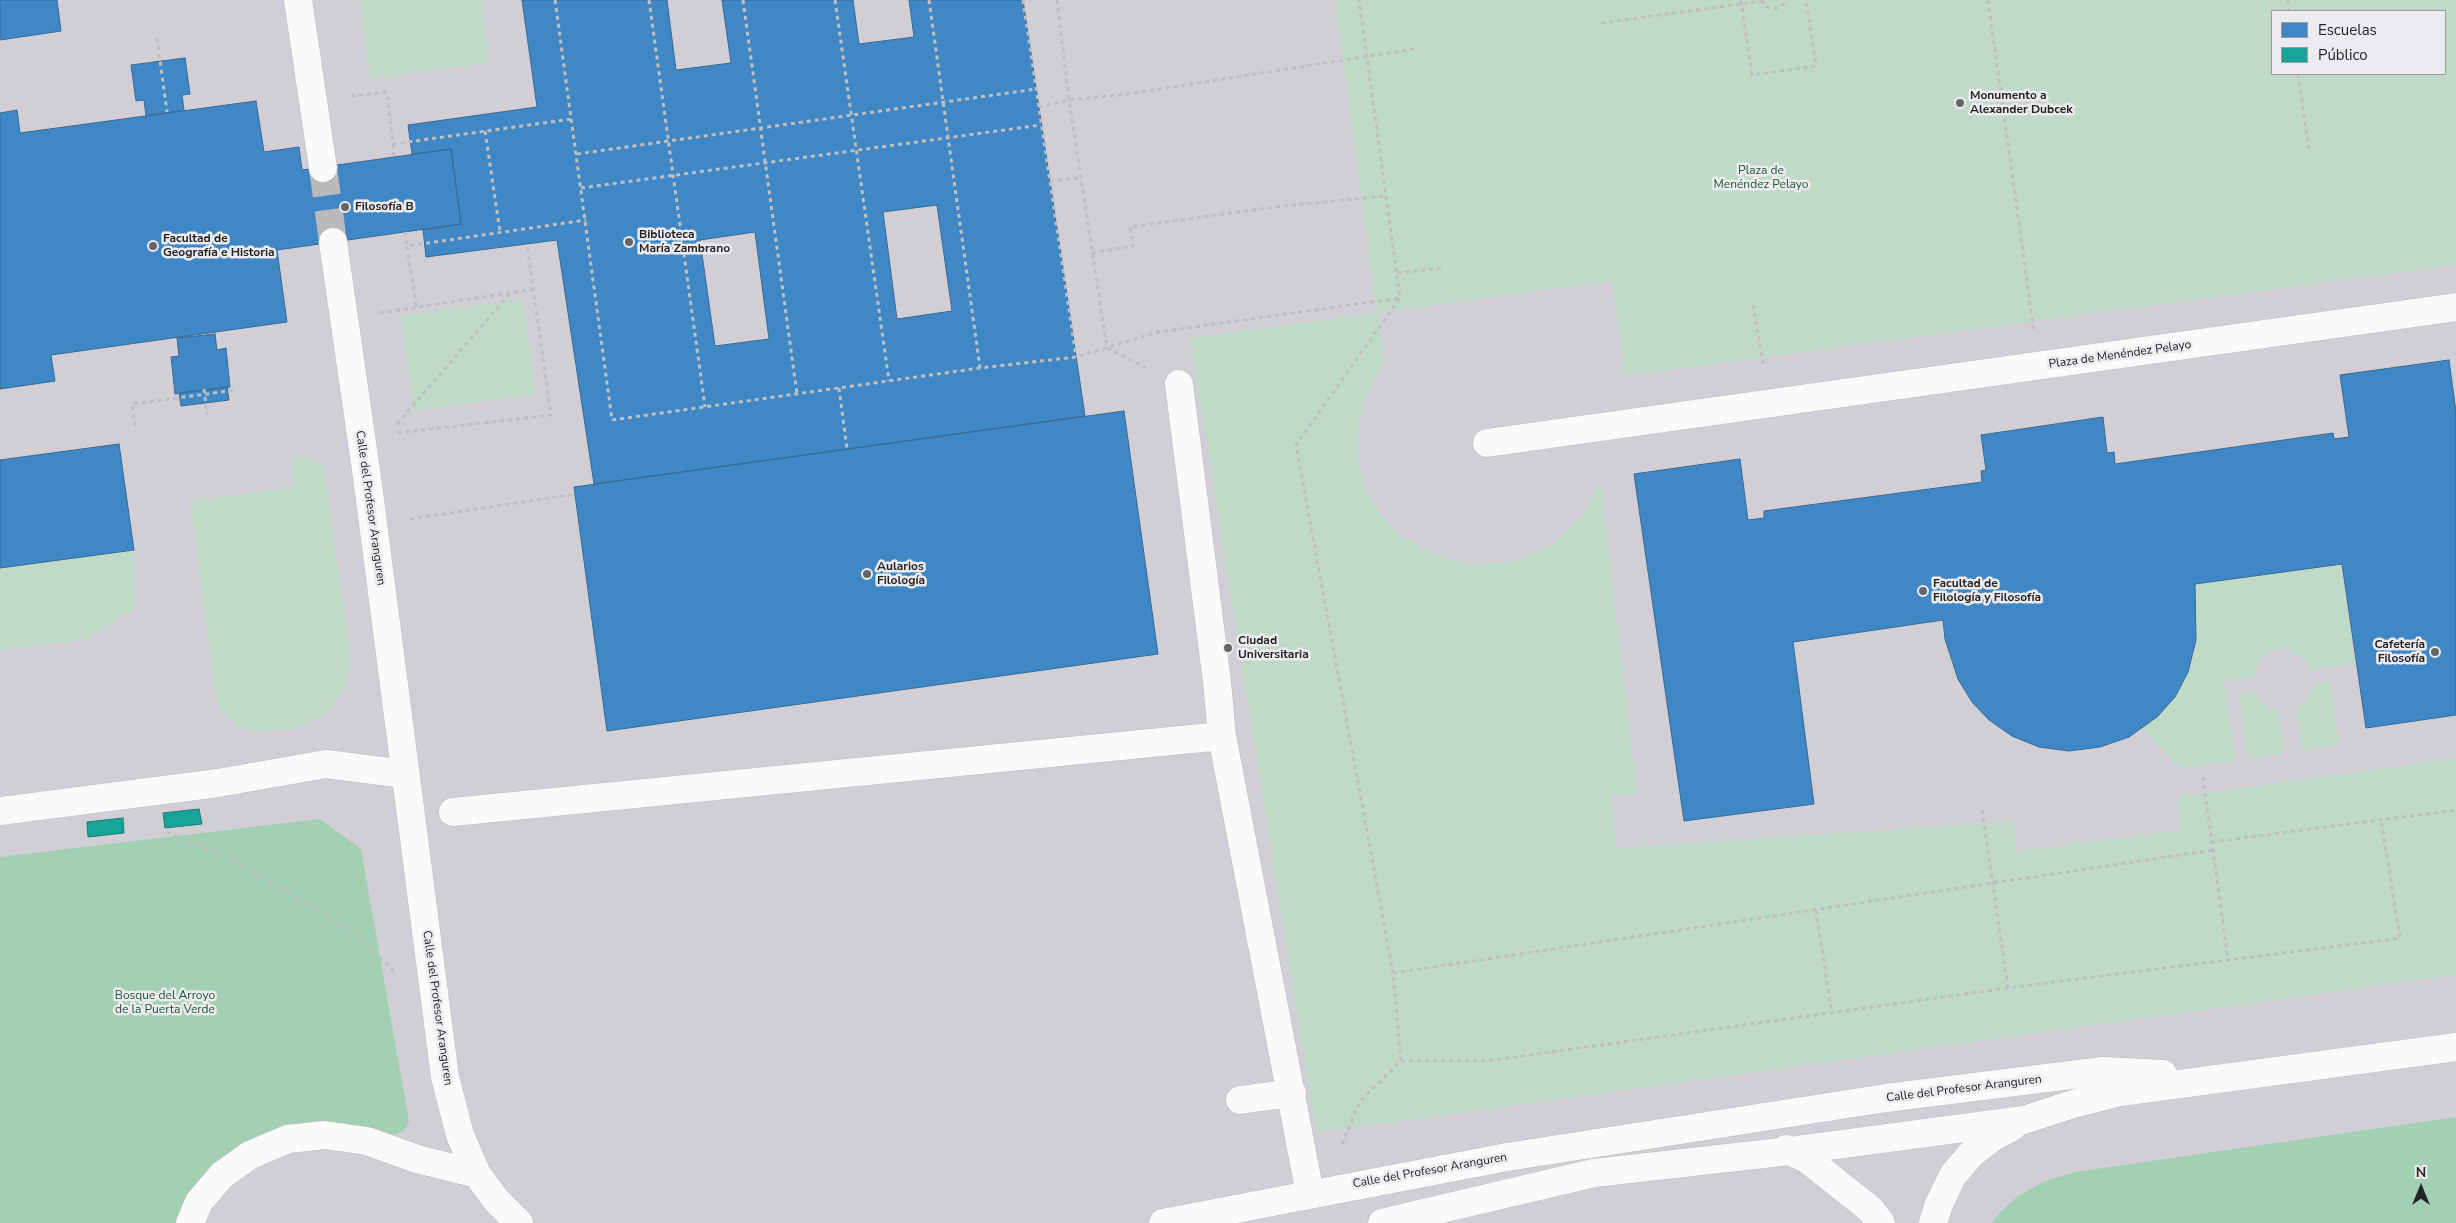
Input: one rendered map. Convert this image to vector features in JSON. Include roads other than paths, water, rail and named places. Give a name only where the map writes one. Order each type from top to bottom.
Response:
[{"type":"street","points":[[298,0],[323,168]]},
{"type":"street","name":"Calle del Profesor Aranguren","points":[[333,242],[367,477],[445,1076],[460,1135],[476,1174],[496,1200],[519,1223]]},
{"type":"street","name":"Plaza de Menéndez Pelayo","points":[[1487,444],[1582,428],[2456,307]]},
{"type":"street","points":[[1179,384],[1216,672],[1222,736],[1310,1194]]},
{"type":"street","points":[[453,812],[1222,736]]},
{"type":"street","points":[[0,811],[218,783],[326,764],[405,774]]},
{"type":"street","name":"Calle del Profesor Aranguren","points":[[1382,1223],[1594,1173],[1790,1151],[2024,1120],[2073,1104],[2120,1092],[2456,1047]]},
{"type":"street","name":"Calle del Profesor Aranguren","points":[[1163,1223],[1561,1148],[1698,1129],[1886,1098],[2103,1071],[2232,1078]]},
{"type":"street","points":[[1240,1100],[1292,1093]]},
{"type":"street","points":[[1934,1223],[1939,1204],[1953,1175],[1972,1152],[1993,1137],[2024,1120]]},
{"type":"street","name":"Calle del Profesor Aranguren","points":[[1698,1129],[1740,1132],[1807,1159],[1870,1209],[1881,1223]]},
{"type":"street","points":[[190,1223],[200,1202],[222,1175],[250,1154],[288,1139],[324,1135],[367,1141],[418,1159],[476,1174]]},
{"type":"tunnel","points":[[323,168],[333,242]]},
{"type":"place","name":"Monumento a Alexander Dubcek","points":[[1960,103]]},
{"type":"place","name":"Filosofía B","points":[[345,207]]},
{"type":"place","name":"Biblioteca María Zambrano","points":[[629,242]]},
{"type":"place","name":"Facultad de Geografía e Historia","points":[[153,246]]},
{"type":"place","name":"Aularios Filología","points":[[867,574]]},
{"type":"place","name":"Facultad de Filología y Filosofía","points":[[1923,591]]},
{"type":"place","name":"Ciudad Universitaria","points":[[1228,648]]},
{"type":"place","name":"Cafetería Filosofía","points":[[2435,652]]},
{"type":"park label","name":"Bosque del Arroyo de la Puerta Verde","points":[[165,1003]]}]
